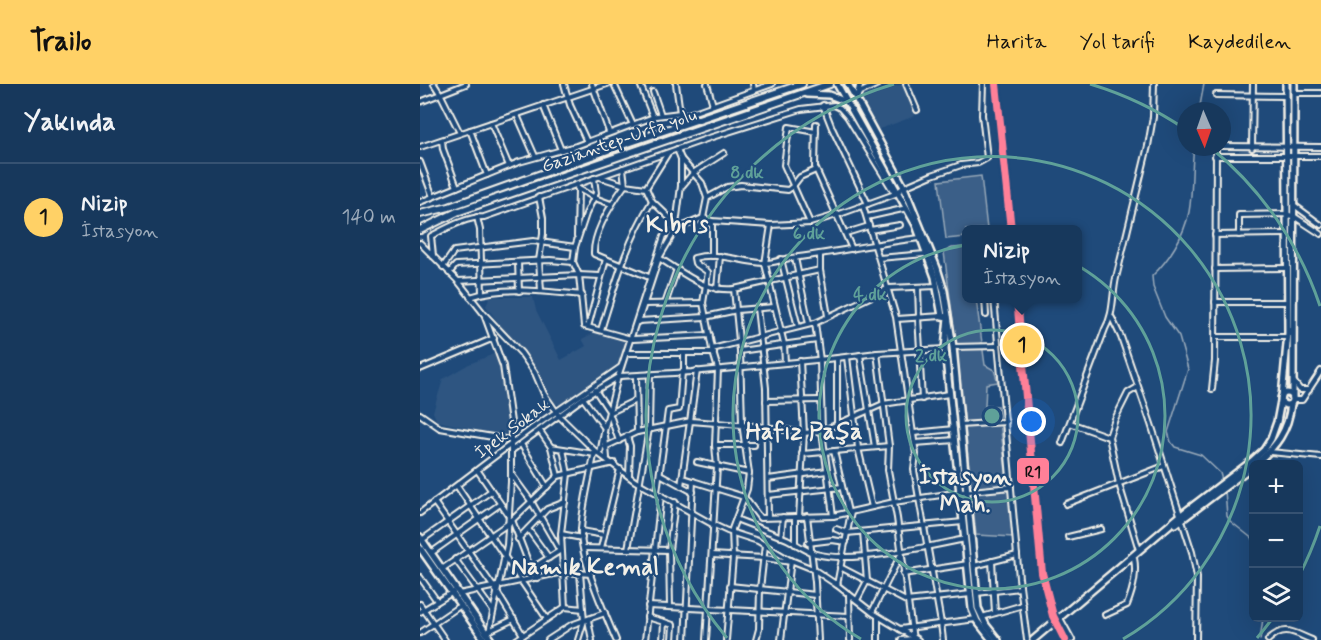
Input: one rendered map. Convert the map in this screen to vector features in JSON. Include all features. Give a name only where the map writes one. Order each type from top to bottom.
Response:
[{"type":"highway","name":"Gaziantep-Urfa yolu","points":[[420,214],[449,207],[682,117],[802,84]]},
{"type":"highway","name":"Gaziantep-Urfa yolu","points":[[420,230],[457,212],[830,84]]},
{"type":"main road","points":[[837,84],[916,225],[937,286],[942,316],[948,317],[945,349],[955,440],[964,491],[964,522],[971,565]]},
{"type":"main road","points":[[848,84],[904,187],[940,279],[953,347],[974,593],[979,618],[992,640]]},
{"type":"main road","points":[[858,103],[856,95],[860,84]]},
{"type":"main road","points":[[1233,478],[1264,450],[1271,439],[1281,399],[1288,337],[1286,84]]},
{"type":"main road","points":[[1260,460],[1270,452],[1288,423],[1294,382],[1294,84]]},
{"type":"main road","points":[[802,94],[829,95],[848,102]]},
{"type":"main road","points":[[1281,399],[1288,394],[1292,401]]},
{"type":"main road","points":[[1281,399],[1285,405],[1292,401]]},
{"type":"main road","points":[[1035,640],[1139,550],[1217,489],[1249,468]]},
{"type":"main road","points":[[1035,640],[1181,517]]},
{"type":"main road","points":[[421,538],[426,556],[442,569],[461,605],[488,638]]},
{"type":"main road","points":[[420,548],[488,638]]},
{"type":"main road","points":[[979,618],[998,640]]},
{"type":"street","points":[[434,84],[460,134]]},
{"type":"street","points":[[420,102],[466,84]]},
{"type":"street","points":[[564,84],[567,97],[586,141]]},
{"type":"street","points":[[420,147],[517,115],[592,86],[607,84]]},
{"type":"street","points":[[614,84],[633,125]]},
{"type":"street","points":[[640,84],[653,117]]},
{"type":"street","points":[[676,84],[682,117]]},
{"type":"street","points":[[707,84],[713,105]]},
{"type":"street","points":[[753,84],[754,90]]},
{"type":"street","points":[[420,202],[487,176],[508,165],[561,150],[653,117],[661,115],[682,117],[772,84]]},
{"type":"street","points":[[856,95],[878,84]]},
{"type":"street","points":[[906,84],[917,110]]},
{"type":"street","points":[[619,377],[649,277],[664,236],[676,227],[703,218],[712,221],[771,225],[810,223],[897,193],[904,187],[932,175],[961,165],[978,163],[987,158],[982,116],[983,84]]},
{"type":"street","points":[[1062,443],[1112,317],[1112,298],[1116,279],[1148,146],[1153,117],[1154,84]]},
{"type":"street","points":[[1252,148],[1253,84]]},
{"type":"street","points":[[592,86],[609,132]]},
{"type":"street","points":[[653,92],[661,115]]},
{"type":"street","points":[[1294,93],[1321,93]]},
{"type":"street","points":[[1216,95],[1286,96]]},
{"type":"street","points":[[543,105],[561,150]]},
{"type":"street","points":[[433,257],[431,236],[477,217],[484,217],[539,197],[576,187],[597,177],[677,149],[789,113],[823,105],[834,105],[847,116],[897,193]]},
{"type":"street","points":[[823,105],[831,128],[868,204]]},
{"type":"street","points":[[517,115],[535,156]]},
{"type":"street","points":[[491,123],[508,165]]},
{"type":"street","points":[[816,124],[814,167],[852,249]]},
{"type":"street","points":[[810,223],[784,165],[789,127],[816,132]]},
{"type":"street","points":[[470,130],[487,176]]},
{"type":"street","points":[[442,140],[457,187]]},
{"type":"street","points":[[1231,147],[1321,147]]},
{"type":"street","points":[[677,149],[681,159],[702,183],[707,198],[703,218]]},
{"type":"street","points":[[646,188],[668,152]]},
{"type":"street","points":[[681,186],[693,173],[724,153]]},
{"type":"street","points":[[1212,390],[1215,337],[1215,156],[1321,156]]},
{"type":"street","points":[[607,458],[605,437],[619,377],[659,258],[676,227],[681,186],[681,159]]},
{"type":"street","points":[[420,162],[433,197]]},
{"type":"street","points":[[623,168],[625,185],[611,204],[594,244],[594,254],[649,277]]},
{"type":"street","points":[[707,198],[726,187],[741,185],[788,190],[800,177],[816,170]]},
{"type":"street","points":[[597,177],[646,188]]},
{"type":"street","points":[[597,177],[594,198],[575,247],[573,262],[579,275],[584,326],[632,339],[710,335]]},
{"type":"street","points":[[576,187],[594,198],[611,204]]},
{"type":"street","points":[[576,187],[577,241]]},
{"type":"street","points":[[646,188],[652,201],[676,227]]},
{"type":"street","points":[[539,197],[543,218],[539,260],[541,291]]},
{"type":"street","points":[[1286,199],[1321,225]]},
{"type":"street","points":[[601,331],[621,265],[639,222],[652,201]]},
{"type":"street","points":[[863,206],[897,319],[914,433],[916,454],[914,470],[943,640]]},
{"type":"street","points":[[867,217],[907,208]]},
{"type":"street","points":[[1239,235],[1239,215],[1286,214],[1295,217],[1321,234]]},
{"type":"street","points":[[477,217],[480,230],[482,293]]},
{"type":"street","points":[[712,221],[712,256]]},
{"type":"street","points":[[771,225],[765,264],[784,345],[785,363]]},
{"type":"street","points":[[846,233],[900,225]]},
{"type":"street","points":[[1215,235],[1286,234]]},
{"type":"street","points":[[706,640],[717,467],[714,445],[717,423],[718,369],[703,303],[708,272],[695,263],[694,258],[720,256],[765,264],[781,259],[852,249],[875,243],[920,238]]},
{"type":"street","points":[[443,267],[454,251],[533,241],[575,247]]},
{"type":"street","points":[[420,243],[458,281],[484,314],[521,354],[535,373],[544,394],[558,414],[597,453],[614,463],[640,484],[712,525],[758,541],[791,561],[813,570],[912,639]]},
{"type":"street","points":[[820,254],[820,270],[828,316]]},
{"type":"street","points":[[879,258],[925,254]]},
{"type":"street","points":[[717,290],[720,256]]},
{"type":"street","points":[[659,258],[705,286],[717,290],[734,289],[820,270]]},
{"type":"street","points":[[795,258],[809,324]]},
{"type":"street","points":[[588,327],[606,259]]},
{"type":"street","points":[[781,259],[798,327]]},
{"type":"street","points":[[449,273],[456,265],[539,260],[573,262]]},
{"type":"street","points":[[518,262],[519,291]]},
{"type":"street","points":[[1215,269],[1287,268]]},
{"type":"street","points":[[665,304],[677,269]]},
{"type":"street","points":[[458,281],[600,276]]},
{"type":"street","points":[[628,353],[684,354],[713,351],[739,341],[815,323],[889,288],[937,286]]},
{"type":"street","points":[[918,287],[922,399]]},
{"type":"street","points":[[726,640],[733,557],[732,533],[749,473],[743,426],[740,351],[734,289]]},
{"type":"street","points":[[470,297],[482,293],[519,291],[582,295]]},
{"type":"street","points":[[1215,302],[1287,303]]},
{"type":"street","points":[[644,304],[703,303]]},
{"type":"street","points":[[985,303],[986,315]]},
{"type":"street","points":[[994,303],[1020,588],[1027,640]]},
{"type":"street","points":[[639,321],[705,317],[737,310],[774,307]]},
{"type":"street","points":[[757,308],[762,336],[766,401],[768,517]]},
{"type":"street","points":[[484,314],[495,338],[503,366],[511,422],[510,520],[488,638]]},
{"type":"street","points":[[897,319],[942,316]]},
{"type":"street","points":[[1112,317],[1121,337],[1186,528],[1197,577],[1196,640]]},
{"type":"street","points":[[815,323],[822,431],[833,516]]},
{"type":"street","points":[[1215,337],[1288,337]]},
{"type":"street","points":[[420,369],[495,338]]},
{"type":"street","points":[[740,351],[817,340]]},
{"type":"street","points":[[953,347],[997,346]]},
{"type":"street","points":[[510,452],[540,431],[558,414],[619,377],[819,360],[877,352],[945,349]]},
{"type":"street","points":[[877,352],[888,446],[888,470],[898,527],[912,639]]},
{"type":"street","points":[[645,640],[665,426],[668,409],[680,409],[684,354]]},
{"type":"street","points":[[861,355],[875,447]]},
{"type":"street","points":[[847,357],[858,448],[872,507]]},
{"type":"street","points":[[837,358],[837,424]]},
{"type":"street","points":[[795,544],[804,433],[800,361]]},
{"type":"street","name":"İpek Sokak","points":[[420,513],[622,367]]},
{"type":"street","points":[[681,486],[697,371]]},
{"type":"street","points":[[1292,401],[1302,400],[1321,371]]},
{"type":"street","points":[[628,549],[649,429],[650,374]]},
{"type":"street","points":[[636,376],[637,432]]},
{"type":"street","points":[[1294,382],[1300,390],[1310,390]]},
{"type":"street","points":[[1138,387],[1128,393],[1109,436],[1119,484],[1139,550]]},
{"type":"street","points":[[595,390],[610,413],[619,441]]},
{"type":"street","points":[[605,447],[637,432],[691,422],[766,427],[804,433],[822,431],[883,404],[951,394]]},
{"type":"street","points":[[583,398],[604,427]]},
{"type":"street","points":[[616,640],[591,574],[583,548],[581,531],[592,468],[604,427],[610,413],[636,400]]},
{"type":"street","points":[[766,401],[820,400]]},
{"type":"street","points":[[420,414],[440,428],[510,440]]},
{"type":"street","points":[[960,425],[1006,422]]},
{"type":"street","points":[[1070,423],[1109,436]]},
{"type":"street","points":[[914,433],[954,429]]},
{"type":"street","points":[[540,431],[551,447],[558,476]]},
{"type":"street","points":[[627,436],[630,446],[629,476]]},
{"type":"street","points":[[915,443],[955,440]]},
{"type":"street","points":[[521,444],[547,487]]},
{"type":"street","points":[[714,445],[754,445]]},
{"type":"street","points":[[802,454],[888,446]]},
{"type":"street","points":[[551,447],[597,453]]},
{"type":"street","points":[[562,449],[568,474],[561,534],[565,607]]},
{"type":"street","points":[[834,451],[850,512],[837,585]]},
{"type":"street","points":[[1270,452],[1321,456]]},
{"type":"street","points":[[697,462],[749,473]]},
{"type":"street","points":[[442,569],[510,520],[558,476],[614,463]]},
{"type":"street","points":[[1066,504],[1164,466]]},
{"type":"street","points":[[601,548],[620,469]]},
{"type":"street","points":[[477,471],[510,520],[537,578]]},
{"type":"street","points":[[768,479],[827,471]]},
{"type":"street","points":[[660,474],[693,492]]},
{"type":"street","points":[[511,475],[531,501],[561,550]]},
{"type":"street","points":[[683,478],[744,497],[760,518],[833,516],[894,502],[964,491],[1011,487]]},
{"type":"street","points":[[685,640],[693,481]]},
{"type":"street","points":[[457,486],[547,619]]},
{"type":"street","points":[[768,495],[842,487]]},
{"type":"street","points":[[421,538],[491,491]]},
{"type":"street","points":[[434,502],[498,592],[523,635]]},
{"type":"street","points":[[518,539],[547,509],[566,502]]},
{"type":"street","points":[[670,607],[669,550],[675,502]]},
{"type":"street","points":[[426,556],[500,504]]},
{"type":"street","points":[[807,516],[808,543],[812,553],[816,595],[818,640]]},
{"type":"street","points":[[781,537],[783,517]]},
{"type":"street","points":[[735,519],[781,537],[812,553],[825,556],[865,556],[901,552],[966,539]]},
{"type":"street","points":[[836,529],[847,533],[964,522]]},
{"type":"street","points":[[528,529],[549,558]]},
{"type":"street","points":[[1068,537],[1101,529]]},
{"type":"street","points":[[581,531],[604,535]]},
{"type":"street","points":[[857,600],[867,581],[863,532]]},
{"type":"street","points":[[561,534],[582,538]]},
{"type":"street","points":[[808,543],[832,540],[846,542]]},
{"type":"street","points":[[756,640],[759,629],[760,589],[765,545]]},
{"type":"street","points":[[583,548],[669,550]]},
{"type":"street","points":[[531,569],[561,550]]},
{"type":"street","points":[[872,612],[901,552]]},
{"type":"street","points":[[712,555],[791,561]]},
{"type":"street","points":[[903,574],[971,565],[1017,555]]},
{"type":"street","points":[[1105,615],[1127,605],[1132,592],[1134,558]]},
{"type":"street","points":[[455,559],[493,611]]},
{"type":"street","points":[[781,640],[791,561]]},
{"type":"street","points":[[992,561],[995,613]]},
{"type":"street","points":[[840,567],[906,601],[1020,588]]},
{"type":"street","points":[[422,610],[456,593],[563,572],[591,574]]},
{"type":"street","points":[[580,573],[583,609],[592,640]]},
{"type":"street","points":[[420,577],[437,601]]},
{"type":"street","points":[[730,586],[816,595]]},
{"type":"street","points":[[849,594],[850,640]]},
{"type":"street","points":[[420,604],[443,638],[437,640]]},
{"type":"street","points":[[420,633],[461,605]]},
{"type":"street","points":[[648,606],[849,616]]},
{"type":"street","points":[[899,629],[979,618],[1023,606]]},
{"type":"street","points":[[516,640],[565,607],[583,609]]},
{"type":"street","points":[[548,640],[572,625],[605,613]]},
{"type":"street","points":[[878,616],[878,640]]},
{"type":"street","points":[[647,617],[673,625],[672,640]]},
{"type":"street","points":[[488,638],[514,619]]},
{"type":"street","points":[[1061,620],[1072,640]]},
{"type":"street","points":[[578,640],[586,621]]},
{"type":"street","points":[[663,640],[664,622]]},
{"type":"street","points":[[1268,640],[1275,633],[1288,630],[1312,640]]},
{"type":"street","points":[[901,640],[918,640]]},
{"type":"shaded area","points":[[903,84],[915,116],[877,130],[861,95]]},
{"type":"shaded area","points":[[981,176],[987,225],[962,225],[962,237],[946,239],[939,181]]},
{"type":"shaded area","points":[[962,247],[962,303],[977,303],[985,365],[994,370],[998,382],[986,384],[985,406],[998,406],[1014,537],[976,535],[944,252],[952,248]]},
{"type":"shaded area","points":[[490,297],[533,297],[536,310],[561,360],[586,346],[582,339],[594,333],[624,340],[626,347],[619,365],[565,404],[554,404],[550,401],[533,369],[486,306]]},
{"type":"shaded area","points":[[496,353],[504,389],[508,437],[437,421],[433,412],[443,379],[469,364]]},
{"type":"waterway","points":[[1201,102],[1204,84]]},
{"type":"waterway","points":[[1193,156],[1189,212],[1184,230],[1164,263],[1152,276],[1153,287],[1165,317],[1179,337],[1188,369],[1168,432],[1171,442],[1175,447],[1201,455],[1220,473],[1222,480]]},
{"type":"waterway","points":[[1225,490],[1227,516],[1249,536]]},
{"type":"waterway","points":[[1260,640],[1262,622]]},
{"type":"transit line","name":"R1","points":[[996,84],[1010,225]]},
{"type":"transit line","name":"R1","points":[[1017,303],[1042,573],[1053,616],[1065,640]]},
{"type":"place","name":"Nizip","points":[[1022,345]]},
{"type":"district","name":"Kıbrıs","points":[[677,224]]},
{"type":"district","name":"Hafız Paşa","points":[[804,431]]},
{"type":"district","name":"İstasyon Mah.","points":[[965,490]]},
{"type":"district","name":"Namık Kemal","points":[[585,566]]}]
